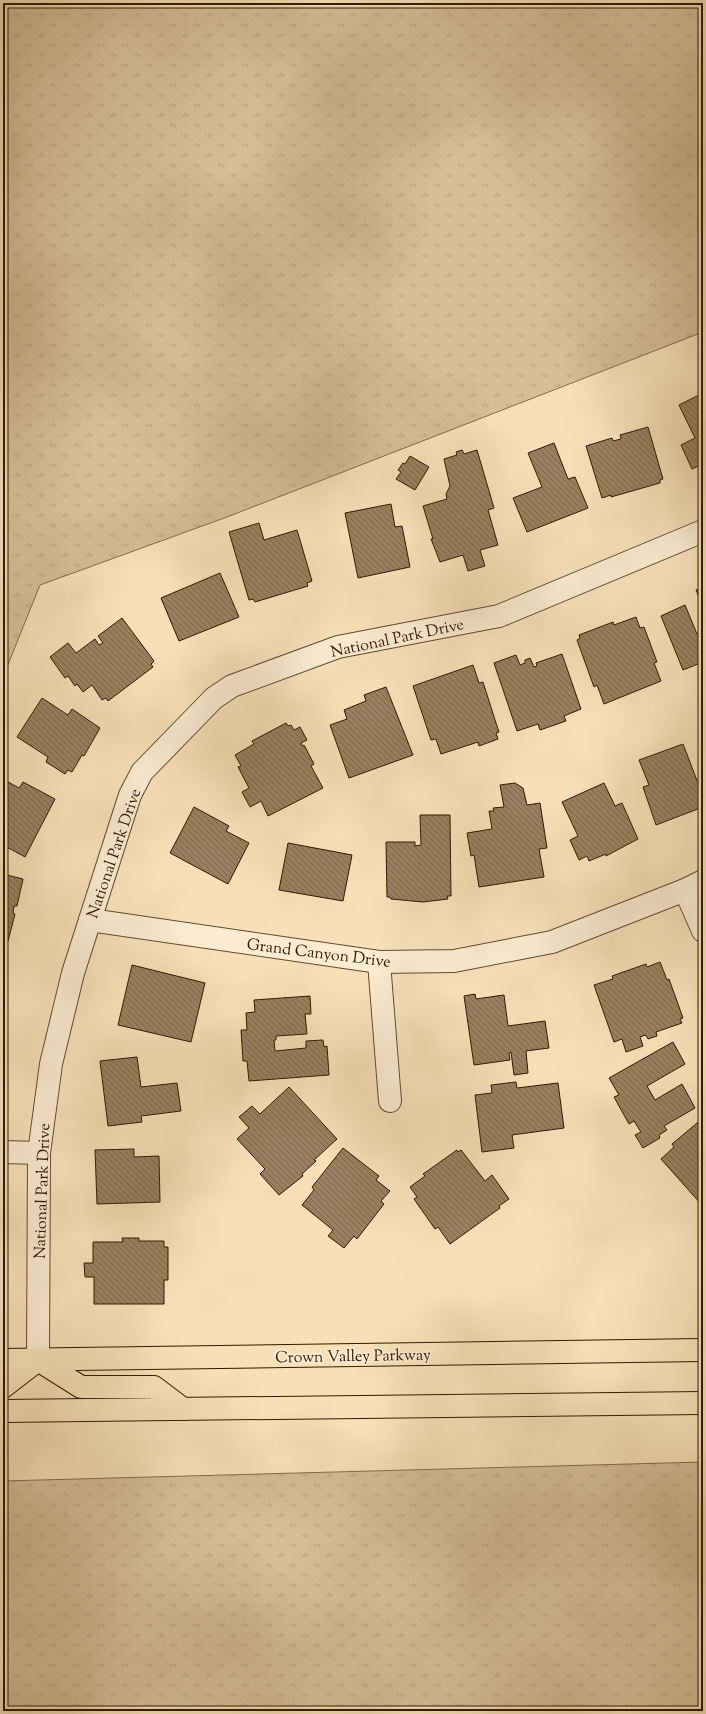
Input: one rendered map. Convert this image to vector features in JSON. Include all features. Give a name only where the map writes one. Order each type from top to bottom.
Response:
[{"type":"main road","name":"Crown Valley Parkway","points":[[3,1360],[703,1350]]},
{"type":"main road","points":[[3,1387],[38,1360],[81,1387],[154,1387],[183,1409]]},
{"type":"main road","points":[[3,1411],[703,1403]]},
{"type":"street","name":"National Park Drive","points":[[38,1360],[39,1153],[51,1064],[74,973],[90,920],[130,795],[142,772],[218,695],[232,686],[338,647],[498,616],[703,531]]},
{"type":"street","name":"Grand Canyon Drive","points":[[90,920],[379,962],[454,961],[552,942],[694,886]]},
{"type":"street","points":[[694,886],[703,931]]},
{"type":"street","points":[[379,962],[390,1102]]},
{"type":"street","points":[[3,1152],[39,1153]]},
{"type":"green space","points":[[3,3],[703,3],[703,332],[227,517],[40,585],[3,677]]},
{"type":"green space","points":[[703,1462],[703,1711],[3,1711],[3,1481]]},
{"type":"building","points":[[703,393],[703,464],[692,469],[681,445],[695,438],[679,405]]},
{"type":"building","points":[[648,427],[663,479],[660,480],[660,483],[611,497],[611,495],[602,498],[586,446],[612,438],[613,441],[621,439],[620,435]]},
{"type":"building","points":[[554,443],[568,479],[575,477],[588,508],[527,532],[513,498],[542,487],[528,453]]},
{"type":"building","points":[[462,450],[464,454],[477,450],[494,508],[488,510],[498,545],[480,550],[485,566],[468,571],[463,555],[440,562],[431,539],[433,539],[423,506],[447,499],[446,494],[450,486],[444,459],[457,455],[456,452]]},
{"type":"building","points":[[410,456],[429,467],[415,490],[396,479],[401,472],[398,470],[403,463],[405,464]]},
{"type":"building","points":[[391,504],[395,527],[402,526],[410,567],[358,578],[345,513]]},
{"type":"building","points":[[259,523],[264,540],[297,530],[312,581],[307,583],[308,586],[255,602],[253,599],[249,600],[229,532]]},
{"type":"building","points":[[220,573],[239,617],[179,641],[161,598]]},
{"type":"building","points":[[703,588],[703,607],[696,590]]},
{"type":"building","points":[[685,605],[697,634],[703,631],[703,662],[683,670],[661,616]]},
{"type":"building","points":[[636,617],[640,628],[644,627],[657,662],[654,663],[661,681],[604,704],[597,685],[594,687],[577,640],[580,638],[579,635],[613,622],[614,625]]},
{"type":"building","points":[[122,618],[154,661],[151,664],[153,667],[108,701],[106,698],[102,700],[92,685],[83,692],[77,684],[75,686],[68,676],[65,678],[50,657],[68,643],[76,653],[95,639],[99,645],[103,643],[98,636]]},
{"type":"building","points":[[562,654],[581,709],[564,716],[566,721],[540,730],[538,724],[517,731],[494,663],[516,655],[520,665],[525,663],[525,660],[530,658],[534,667],[537,666],[536,663]]},
{"type":"building","points":[[473,665],[479,683],[483,682],[499,732],[496,733],[498,739],[479,746],[478,742],[441,754],[436,739],[431,740],[413,686]]},
{"type":"building","points":[[386,687],[413,755],[349,778],[330,725],[347,719],[344,710],[366,701],[364,695]]},
{"type":"building","points":[[42,698],[68,715],[72,709],[100,728],[84,756],[82,755],[72,772],[68,770],[65,774],[46,762],[48,757],[17,737]]},
{"type":"building","points":[[286,723],[288,726],[291,725],[294,730],[300,727],[307,740],[301,743],[302,746],[304,745],[314,764],[311,766],[323,788],[268,816],[261,801],[250,807],[242,792],[249,788],[238,767],[241,766],[235,755],[254,744],[252,741]]},
{"type":"building","points":[[683,744],[703,796],[703,807],[656,825],[643,787],[649,785],[639,760]]},
{"type":"building","points":[[3,779],[19,788],[23,782],[55,799],[25,857],[3,845],[3,819],[7,812],[3,810]]},
{"type":"building","points":[[515,783],[523,788],[527,805],[540,803],[547,848],[539,849],[544,877],[479,887],[474,855],[471,856],[467,833],[492,829],[489,811],[494,811],[493,808],[504,807],[500,785]]},
{"type":"building","points":[[604,783],[615,806],[622,803],[638,839],[606,856],[606,854],[589,861],[587,856],[579,860],[570,840],[578,836],[562,802]]},
{"type":"building","points":[[194,807],[229,826],[226,831],[249,843],[228,884],[170,853]]},
{"type":"building","points":[[420,815],[450,815],[451,896],[447,896],[448,899],[423,902],[391,899],[390,897],[387,897],[386,842],[415,842],[415,846],[421,845]]},
{"type":"building","points":[[288,843],[352,855],[343,901],[279,890]]},
{"type":"building","points":[[3,874],[23,879],[17,906],[14,906],[13,913],[15,914],[8,941],[3,939]]},
{"type":"building","points":[[660,962],[667,980],[669,979],[683,1018],[680,1019],[682,1023],[656,1032],[657,1036],[648,1039],[646,1035],[640,1037],[643,1046],[626,1052],[622,1039],[614,1042],[594,985],[613,979],[612,976],[646,964],[647,967]]},
{"type":"building","points":[[132,965],[205,983],[191,1042],[118,1025]]},
{"type":"building","points":[[475,994],[476,999],[504,995],[508,1026],[545,1021],[549,1048],[526,1051],[528,1073],[514,1075],[511,1052],[509,1053],[510,1060],[474,1065],[464,996]]},
{"type":"building","points":[[310,996],[311,1014],[305,1014],[307,1034],[276,1036],[276,1040],[274,1040],[275,1051],[306,1048],[306,1041],[323,1040],[324,1047],[327,1046],[329,1075],[249,1081],[247,1061],[243,1061],[241,1030],[247,1030],[246,1013],[255,1012],[254,1000]]},
{"type":"building","points":[[673,1042],[685,1064],[647,1086],[655,1100],[682,1084],[695,1108],[664,1126],[667,1130],[659,1135],[660,1138],[643,1148],[635,1135],[641,1132],[634,1121],[629,1124],[614,1097],[619,1095],[609,1078]]},
{"type":"building","points":[[137,1057],[141,1087],[177,1083],[181,1111],[141,1116],[142,1122],[108,1126],[100,1061]]},
{"type":"building","points":[[516,1082],[517,1088],[558,1083],[564,1128],[512,1135],[514,1148],[482,1152],[475,1095],[492,1093],[491,1085]]},
{"type":"building","points":[[289,1087],[337,1139],[314,1160],[316,1161],[302,1174],[303,1176],[279,1195],[260,1174],[265,1169],[237,1139],[249,1128],[239,1117],[252,1106],[260,1114]]},
{"type":"building","points":[[703,1118],[703,1203],[701,1204],[661,1159],[674,1147],[672,1144]]},
{"type":"building","points":[[343,1148],[379,1176],[376,1180],[390,1191],[381,1201],[384,1204],[357,1239],[354,1236],[344,1248],[328,1236],[333,1230],[302,1205],[314,1190],[312,1187]]},
{"type":"building","points":[[134,1149],[134,1157],[159,1156],[160,1202],[97,1204],[95,1150]]},
{"type":"building","points":[[457,1150],[458,1152],[461,1150],[485,1181],[492,1175],[509,1199],[499,1206],[500,1208],[450,1244],[438,1227],[435,1229],[414,1199],[417,1197],[410,1187],[425,1176],[423,1174]]},
{"type":"building","points":[[122,1238],[139,1238],[139,1241],[164,1241],[164,1247],[168,1247],[168,1280],[164,1280],[164,1304],[94,1304],[94,1277],[85,1277],[84,1263],[93,1263],[93,1242],[123,1242]]}]
